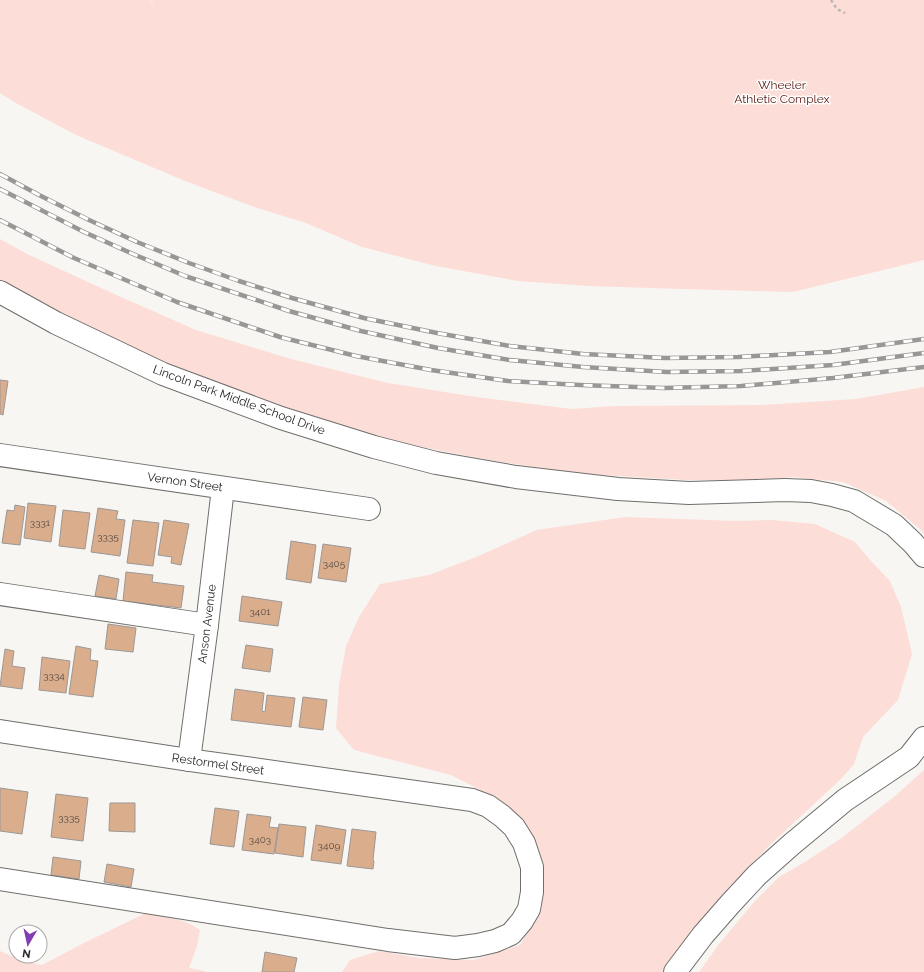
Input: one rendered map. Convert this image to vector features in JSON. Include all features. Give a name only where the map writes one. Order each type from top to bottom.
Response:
[{"type":"street","name":"Lincoln Park Middle School Drive","points":[[0,292],[56,323],[163,374],[280,418],[374,447],[436,463],[516,477],[618,489],[689,493],[786,490],[810,491],[832,495],[854,502],[894,525],[913,542],[924,556]]},
{"type":"street","name":"Vernon Street","points":[[0,455],[369,509]]},
{"type":"street","name":"Anson Avenue","points":[[189,760],[223,488]]},
{"type":"street","points":[[0,594],[207,625]]},
{"type":"street","name":"Restormel Street","points":[[0,731],[189,760],[472,800],[488,806],[514,827],[524,843],[532,866],[532,892],[530,909],[522,921],[510,934],[495,941],[478,946],[455,948],[388,940],[0,879]]},
{"type":"street","points":[[675,972],[703,935],[757,876],[792,844],[845,800],[909,757],[924,738]]},
{"type":"path","points":[[831,0],[837,9],[845,13]]},
{"type":"green space","name":"Wheeler Athletic Complex","points":[[0,0],[149,0],[157,11],[150,0],[924,0],[924,260],[793,292],[588,286],[518,281],[436,266],[362,247],[306,223],[254,207],[185,181],[76,135],[0,93]]},
{"type":"green space","points":[[0,239],[27,254],[196,330],[291,359],[388,383],[476,397],[572,409],[614,406],[762,405],[856,399],[924,387],[924,534],[886,501],[843,482],[793,477],[756,480],[686,480],[584,474],[495,461],[390,441],[236,393],[130,348],[84,326],[46,304],[0,281]]},
{"type":"green space","points":[[625,517],[735,521],[772,520],[815,524],[855,542],[890,581],[901,607],[912,654],[898,700],[863,737],[854,764],[842,778],[771,844],[727,889],[662,972],[342,972],[350,960],[379,951],[419,958],[474,960],[520,945],[541,909],[538,871],[513,814],[498,799],[451,775],[354,750],[336,728],[339,685],[346,646],[359,617],[380,584],[429,575],[476,557],[537,530]]},
{"type":"green space","points":[[924,770],[924,972],[699,972],[719,944],[755,901],[779,877],[843,837],[895,796]]},
{"type":"green space","points":[[146,913],[181,920],[200,930],[197,946],[189,968],[206,972],[0,972],[0,951],[8,955],[8,964],[42,965],[48,964],[48,962]]},
{"type":"building","points":[[0,380],[8,381],[3,415],[0,414]]},
{"type":"building","points":[[28,503],[56,506],[51,542],[24,538]]},
{"type":"building","points":[[15,505],[25,507],[20,545],[2,543],[7,510],[14,511]]},
{"type":"building","points":[[98,508],[118,511],[116,519],[125,520],[120,556],[91,552]]},
{"type":"building","points":[[63,510],[90,513],[85,549],[59,546]]},
{"type":"building","points":[[133,520],[159,523],[153,566],[127,563]]},
{"type":"building","points":[[164,520],[189,524],[181,565],[171,563],[172,557],[158,555]]},
{"type":"building","points":[[291,541],[316,545],[311,583],[286,579]]},
{"type":"building","points":[[323,544],[351,548],[346,582],[318,578]]},
{"type":"building","points":[[126,572],[153,575],[152,582],[184,586],[181,608],[123,601]]},
{"type":"building","points":[[99,575],[119,579],[116,599],[95,596]]},
{"type":"building","points":[[242,596],[282,602],[278,626],[239,621]]},
{"type":"building","points":[[108,624],[136,628],[133,652],[105,649]]},
{"type":"building","points":[[246,645],[273,649],[270,672],[242,668]]},
{"type":"building","points":[[76,646],[91,649],[90,660],[98,661],[93,697],[69,694]]},
{"type":"building","points":[[5,649],[14,651],[12,666],[25,668],[22,689],[0,686]]},
{"type":"building","points":[[42,657],[70,661],[66,693],[39,690]]},
{"type":"building","points":[[235,689],[264,693],[262,711],[265,712],[267,695],[295,698],[291,727],[231,720]]},
{"type":"building","points":[[303,697],[327,700],[323,730],[299,727]]},
{"type":"building","points":[[0,788],[28,792],[22,834],[0,831]]},
{"type":"building","points":[[56,794],[88,798],[83,841],[51,837]]},
{"type":"building","points":[[110,803],[135,803],[135,832],[109,831]]},
{"type":"building","points":[[215,808],[239,811],[234,847],[210,844]]},
{"type":"building","points":[[247,814],[271,817],[269,827],[278,828],[274,854],[242,850]]},
{"type":"building","points":[[279,824],[306,827],[303,857],[275,853]]},
{"type":"building","points":[[316,825],[346,830],[341,864],[311,860]]},
{"type":"building","points":[[352,829],[376,832],[373,869],[347,866]]},
{"type":"building","points":[[53,857],[81,861],[79,879],[51,875]]},
{"type":"building","points":[[107,864],[134,869],[131,887],[104,882]]},
{"type":"building","points":[[265,952],[297,958],[294,972],[262,972]]},
{"type":"railway","points":[[0,174],[89,220],[137,242],[189,263],[292,298],[364,318],[437,333],[510,346],[583,354],[665,358],[738,357],[830,352],[924,339]]},
{"type":"railway","points":[[0,189],[84,232],[185,276],[289,311],[361,331],[438,348],[510,360],[583,367],[667,372],[741,371],[833,365],[924,353]]},
{"type":"railway","points":[[0,220],[74,258],[177,302],[280,337],[356,356],[431,370],[508,381],[664,388],[741,386],[833,378],[924,367]]}]
